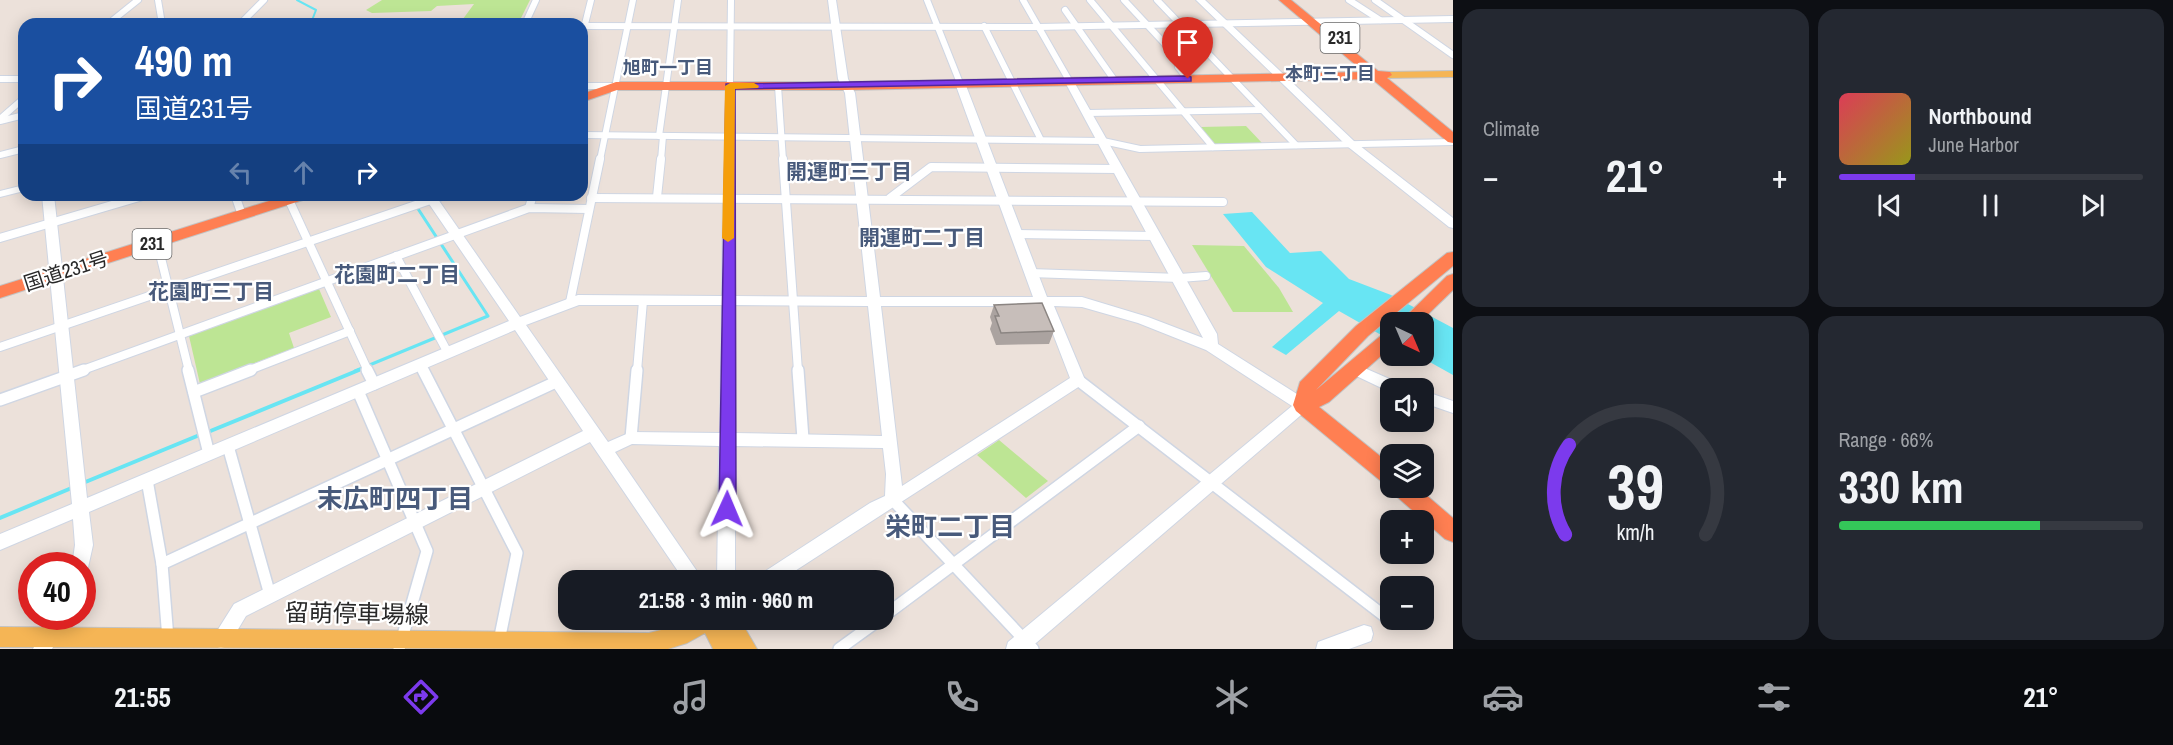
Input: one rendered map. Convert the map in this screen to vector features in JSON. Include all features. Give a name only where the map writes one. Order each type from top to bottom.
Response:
[{"type":"highway","name":"231","points":[[1284,0],[1453,129]]},
{"type":"highway","name":"231","points":[[1293,0],[1314,22]]},
{"type":"highway","name":"231","points":[[588,96],[615,86],[846,86],[1380,75],[1453,140]]},
{"type":"highway","name":"国道231号","points":[[0,292],[285,201]]},
{"type":"highway","points":[[1303,405],[1307,387],[1362,331],[1409,296],[1453,257]]},
{"type":"highway","points":[[1421,312],[1453,280]]},
{"type":"highway","points":[[1303,405],[1322,397],[1380,346]]},
{"type":"highway","points":[[1303,405],[1335,420],[1380,454]]},
{"type":"highway","points":[[1303,405],[1380,468]]},
{"type":"highway","points":[[1414,498],[1453,532]]},
{"type":"highway","points":[[1432,498],[1453,516]]},
{"type":"main road","points":[[1380,75],[1453,74]]},
{"type":"main road","name":"留萌停車場線","points":[[0,637],[45,643],[221,639],[278,644],[649,643],[680,636],[692,630]]},
{"type":"main road","points":[[716,630],[726,649]]},
{"type":"main road","points":[[735,630],[747,649]]},
{"type":"street","points":[[116,18],[138,0]]},
{"type":"street","points":[[158,0],[161,18]]},
{"type":"street","points":[[246,18],[264,0]]},
{"type":"street","points":[[528,18],[536,0]]},
{"type":"street","points":[[586,18],[591,0]]},
{"type":"street","points":[[570,302],[633,0]]},
{"type":"street","points":[[657,197],[661,136],[678,0]]},
{"type":"street","points":[[726,570],[731,0]]},
{"type":"street","points":[[0,542],[570,302],[874,303],[1083,302],[1143,320],[1211,346],[1303,405],[1024,646],[953,564],[893,500],[894,474],[874,303],[856,137],[832,0]]},
{"type":"street","points":[[927,0],[981,138],[1030,273],[1042,302],[1051,311],[1078,380],[1380,613]]},
{"type":"street","points":[[1023,0],[1180,278],[1210,334],[1211,346]]},
{"type":"street","points":[[1090,0],[1213,147]]},
{"type":"street","points":[[1124,0],[1178,58],[1178,67],[1188,79]]},
{"type":"street","points":[[1157,0],[1296,145]]},
{"type":"street","points":[[1200,0],[1351,144],[1453,224]]},
{"type":"street","points":[[1349,0],[1380,21]]},
{"type":"street","points":[[1375,0],[1453,55]]},
{"type":"street","points":[[1065,10],[1115,81]]},
{"type":"street","points":[[588,26],[1038,27],[1453,19]]},
{"type":"street","points":[[984,26],[1041,140]]},
{"type":"street","points":[[0,79],[15,79],[18,77]]},
{"type":"street","points":[[588,86],[615,86]]},
{"type":"street","points":[[778,86],[784,198],[803,439]]},
{"type":"street","points":[[0,120],[18,104]]},
{"type":"street","points":[[1088,113],[1261,110]]},
{"type":"street","points":[[0,120],[18,116]]},
{"type":"street","points":[[588,135],[1104,141],[1140,149],[1453,140]]},
{"type":"street","points":[[0,155],[18,150]]},
{"type":"street","points":[[890,198],[931,167],[1118,169]]},
{"type":"street","points":[[0,194],[18,190]]},
{"type":"street","points":[[591,198],[890,198],[1223,202]]},
{"type":"street","points":[[49,201],[83,552]]},
{"type":"street","points":[[0,238],[126,201]]},
{"type":"street","points":[[237,201],[242,215]]},
{"type":"street","points":[[298,201],[309,241],[374,384]]},
{"type":"street","points":[[0,347],[421,201]]},
{"type":"street","points":[[438,201],[456,235],[687,570]]},
{"type":"street","points":[[529,208],[531,201]]},
{"type":"street","points":[[0,400],[529,208],[589,209]]},
{"type":"street","points":[[1016,234],[1155,236]]},
{"type":"street","points":[[157,242],[209,454]]},
{"type":"street","points":[[396,256],[448,353]]},
{"type":"street","points":[[1030,273],[1180,278],[1206,276]]},
{"type":"street","points":[[631,438],[643,301]]},
{"type":"street","points":[[194,392],[350,331]]},
{"type":"street","points":[[421,365],[517,553],[509,644]]},
{"type":"street","points":[[1353,368],[1380,381]]},
{"type":"street","points":[[782,570],[1078,380]]},
{"type":"street","points":[[162,564],[558,381]]},
{"type":"street","points":[[358,391],[427,551],[400,645]]},
{"type":"street","points":[[1434,400],[1453,407]]},
{"type":"street","points":[[894,608],[1139,426]]},
{"type":"street","points":[[221,639],[240,610],[593,433]]},
{"type":"street","points":[[605,450],[631,438],[890,442]]},
{"type":"street","points":[[228,446],[270,595]]},
{"type":"street","points":[[147,480],[162,564],[168,639]]},
{"type":"street","points":[[839,649],[865,630]]},
{"type":"street","points":[[1325,649],[1364,634]]},
{"type":"green space","points":[[382,0],[530,0],[521,18],[464,18],[474,4],[437,6],[431,11],[372,13],[366,10]]},
{"type":"green space","points":[[1246,126],[1262,143],[1215,144],[1200,127]]},
{"type":"green space","points":[[1192,245],[1244,246],[1279,288],[1293,312],[1233,312]]},
{"type":"green space","points":[[319,289],[331,317],[289,333],[294,348],[200,384],[189,336]]},
{"type":"green space","points":[[999,440],[1048,481],[1026,498],[977,455]]},
{"type":"water","points":[[1252,212],[1290,253],[1321,251],[1349,279],[1391,295],[1423,312],[1380,312],[1380,334],[1339,311],[1286,355],[1272,347],[1323,303],[1266,267],[1223,214]]},
{"type":"water","points":[[1434,318],[1453,328],[1453,375],[1434,364]]},
{"type":"building","points":[[1042,303],[1054,331],[1001,333],[995,316],[999,316],[994,305]]},
{"type":"waterway","points":[[297,0],[316,10],[313,18]]},
{"type":"waterway","points":[[355,371],[488,316],[413,201]]},
{"type":"waterway","points":[[208,432],[359,370]]},
{"type":"waterway","points":[[83,483],[202,434]]},
{"type":"waterway","points":[[0,518],[74,487]]},
{"type":"slow traffic","points":[[728,238],[730,86],[754,86]]},
{"type":"district","name":"旭町一丁目","points":[[668,68]]},
{"type":"district","name":"本町三丁目","points":[[1330,74]]},
{"type":"district","name":"開運町三丁目","points":[[849,172]]},
{"type":"district","name":"開運町二丁目","points":[[922,238]]},
{"type":"district","name":"花園町二丁目","points":[[397,275]]},
{"type":"district","name":"花園町三丁目","points":[[211,292]]},
{"type":"district","name":"末広町四丁目","points":[[395,499]]},
{"type":"district","name":"栄町二丁目","points":[[950,527]]},
{"type":"route","points":[[727,509],[730,86],[1188,79]]}]
